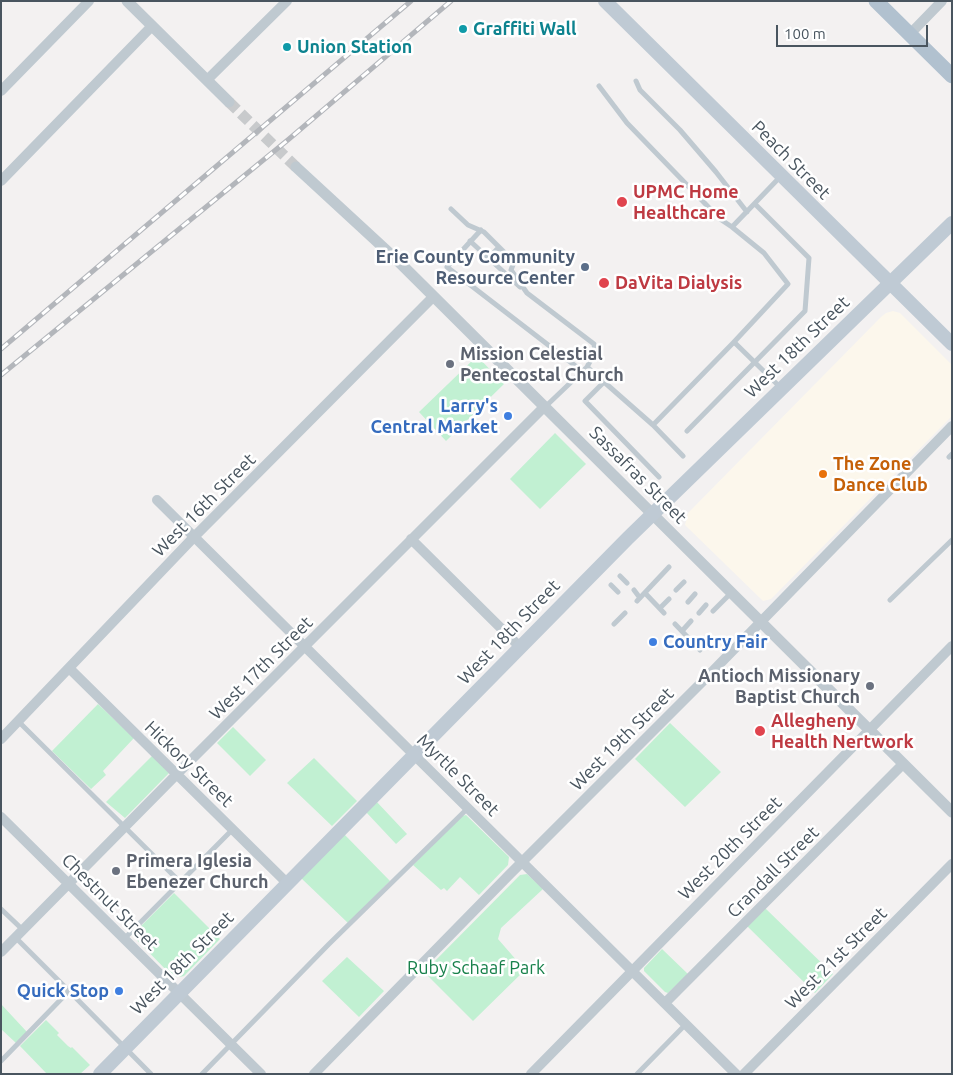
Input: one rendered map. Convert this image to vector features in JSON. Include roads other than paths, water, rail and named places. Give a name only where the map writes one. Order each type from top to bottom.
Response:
[{"type":"main road","name":"Peach Street","points":[[605,1],[952,344]]},
{"type":"main road","points":[[876,1],[952,76]]},
{"type":"main road","name":"West 18th Street","points":[[100,1074],[287,882],[653,514],[952,223]]},
{"type":"street","points":[[1,91],[89,1]]},
{"type":"street","points":[[127,1],[229,102]]},
{"type":"street","points":[[208,80],[287,1]]},
{"type":"street","points":[[910,34],[942,1]]},
{"type":"street","points":[[1,181],[152,26]]},
{"type":"street","name":"Sassafras Street","points":[[296,167],[398,261],[952,812]]},
{"type":"street","name":"West 16th Street","points":[[1,739],[194,537],[433,297]]},
{"type":"street","name":"West 17th Street","points":[[1,952],[411,538],[544,407]]},
{"type":"street","name":"West 19th Street","points":[[314,1074],[952,426]]},
{"type":"street","name":"Myrtle Street","points":[[157,500],[521,862],[666,1002],[736,1074]]},
{"type":"street","points":[[411,538],[521,648]]},
{"type":"street","name":"West 20th Street","points":[[531,1074],[952,646]]},
{"type":"street","name":"Hickory Street","points":[[69,668],[287,882]]},
{"type":"street","name":"Crandall Street","points":[[666,1002],[903,764]]},
{"type":"street","name":"Chestnut Street","points":[[1,818],[261,1074]]},
{"type":"street","name":"West 21st Street","points":[[744,1074],[952,864]]},
{"type":"lane","points":[[636,81],[640,90],[680,130],[747,212]]},
{"type":"lane","points":[[599,86],[627,123],[660,158],[720,220],[732,227],[764,253],[788,284],[653,425]]},
{"type":"lane","points":[[732,227],[781,177]]},
{"type":"lane","points":[[687,432],[805,312],[809,258],[754,204]]},
{"type":"lane","points":[[451,209],[468,225],[484,232],[514,262],[511,270],[527,293]]},
{"type":"lane","points":[[481,230],[448,267],[604,382],[653,425],[683,456]]},
{"type":"lane","points":[[470,241],[527,293],[594,344],[595,352],[585,369],[544,407]]},
{"type":"lane","points":[[489,258],[499,247]]},
{"type":"lane","points":[[734,342],[781,388]]},
{"type":"lane","points":[[604,382],[585,402],[660,477]]},
{"type":"lane","points":[[890,600],[952,540]]},
{"type":"lane","points":[[634,590],[638,599],[670,568]]},
{"type":"lane","points":[[620,576],[626,583]]},
{"type":"lane","points":[[676,590],[684,582]]},
{"type":"lane","points":[[611,585],[618,592]]},
{"type":"lane","points":[[645,593],[662,610],[669,598]]},
{"type":"lane","points":[[713,612],[731,593]]},
{"type":"lane","points":[[688,602],[695,594]]},
{"type":"lane","points":[[699,613],[706,605]]},
{"type":"lane","points":[[614,624],[626,613]]},
{"type":"lane","points":[[682,631],[691,621]]},
{"type":"lane","points":[[675,624],[700,650]]},
{"type":"lane","points":[[18,721],[180,882]]},
{"type":"lane","points":[[202,1074],[329,944],[468,808]]},
{"type":"lane","points":[[124,939],[233,829]]},
{"type":"lane","points":[[1,909],[19,934],[69,991],[151,1074]]},
{"type":"lane","points":[[1,1061],[69,991]]},
{"type":"lane","points":[[637,1074],[687,1024]]},
{"type":"tunnel","points":[[229,102],[296,167]]},
{"type":"railway","points":[[1,349],[411,1]]},
{"type":"railway","points":[[1,375],[289,139],[451,1]]},
{"type":"place","name":"Graffiti Wall","points":[[463,29]]},
{"type":"place","name":"Union Station","points":[[287,47]]},
{"type":"place","name":"UPMC Home Healthcare","points":[[622,202]]},
{"type":"place","name":"Erie County Community Resource Center","points":[[585,267]]},
{"type":"place","name":"DaVita Dialysis","points":[[604,283]]},
{"type":"place","name":"Mission Celestial Pentecostal Church","points":[[450,364]]},
{"type":"place","name":"Larry's Central Market","points":[[508,416]]},
{"type":"place","name":"The Zone Dance Club","points":[[823,474]]},
{"type":"place","name":"Country Fair","points":[[653,642]]},
{"type":"place","name":"Antioch Missionary Baptist Church","points":[[870,686]]},
{"type":"place","name":"Allegheny Health Nertwork","points":[[760,731]]},
{"type":"place","name":"Primera Iglesia Ebenezer Church","points":[[116,871]]},
{"type":"place","name":"Quick Stop","points":[[119,991]]},
{"type":"park label","name":"Ruby Schaaf Park","points":[[476,968]]}]
